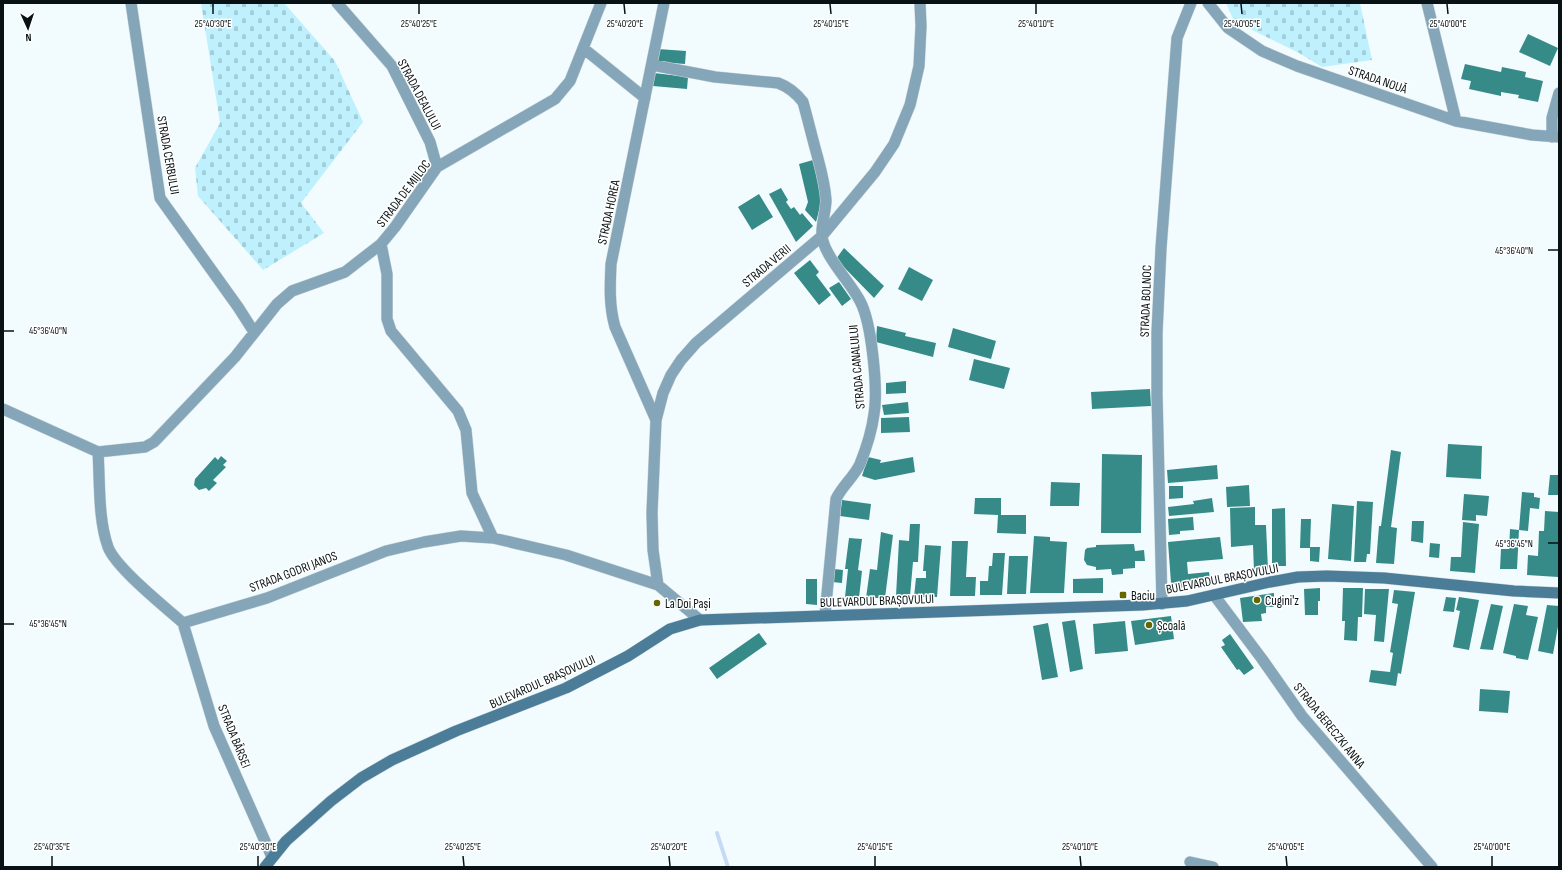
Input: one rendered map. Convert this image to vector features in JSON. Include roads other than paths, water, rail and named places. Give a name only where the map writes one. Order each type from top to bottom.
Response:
[{"type":"main road","name":"BULEVARDUL BRAȘOVULUI","points":[[265,867],[286,841],[331,801],[361,778],[392,760],[456,731],[566,688],[621,660],[670,629],[700,620],[1162,604],[1187,601],[1270,582],[1327,576],[1384,578],[1514,592],[1559,593]]},
{"type":"street","name":"STRADA CERBULUI","points":[[131,3],[160,198],[238,306],[254,332]]},
{"type":"street","name":"STRADA DEALULUI","points":[[337,3],[392,66],[430,142],[437,167]]},
{"type":"street","name":"STRADA DE MIJLOC","points":[[493,538],[472,493],[466,430],[458,411],[391,331],[387,319],[387,274],[381,244],[395,227],[437,167],[555,99],[570,81],[602,3]]},
{"type":"street","name":"STRADA HOREA","points":[[656,420],[615,327],[610,294],[611,264],[664,3]]},
{"type":"street","points":[[822,236],[875,172],[894,144],[910,105],[919,66],[921,26],[920,3]]},
{"type":"street","name":"STRADA BOLNOC","points":[[1162,604],[1157,395],[1157,333],[1161,248],[1177,38],[1191,3]]},
{"type":"street","name":"STRADA NOUĂ","points":[[1208,3],[1228,28],[1262,51],[1297,66],[1456,121],[1532,135],[1556,137]]},
{"type":"street","points":[[1427,3],[1456,121]]},
{"type":"street","points":[[583,48],[645,98]]},
{"type":"street","points":[[652,64],[715,77],[778,83],[787,86],[796,93],[803,102],[824,184],[826,201],[822,236]]},
{"type":"street","points":[[1556,137],[1552,118],[1559,93]]},
{"type":"street","name":"STRADA VERII","points":[[658,586],[653,550],[652,512],[656,420],[663,393],[681,360],[696,343],[822,236]]},
{"type":"street","name":"STRADA CANALULUI","points":[[822,236],[828,251],[855,292],[865,313],[871,343],[876,404],[872,427],[861,460],[853,475],[840,491],[836,499],[825,615]]},
{"type":"street","points":[[3,409],[98,452],[146,447],[154,442],[235,357],[277,304],[292,291],[345,272],[381,244]]},
{"type":"street","points":[[98,452],[102,522],[108,547],[119,564],[183,623]]},
{"type":"street","name":"STRADA GODRI JANOS","points":[[183,623],[266,598],[386,551],[424,542],[461,536],[493,538],[566,555],[658,586],[700,620]]},
{"type":"street","name":"STRADA BERECZKI ANNA","points":[[1214,594],[1302,716],[1432,867]]},
{"type":"street","name":"STRADA BÂRSEI","points":[[183,623],[214,726],[272,857]]},
{"type":"street","points":[[1190,862],[1212,867]]},
{"type":"waterway","points":[[717,833],[728,867]]},
{"type":"place","name":"Baciu","points":[[1123,595]]},
{"type":"place","name":"Cugini'z","points":[[1257,600]]},
{"type":"place","name":"La Doi Pași","points":[[657,603]]},
{"type":"place","name":"Școală","points":[[1149,625]]}]
